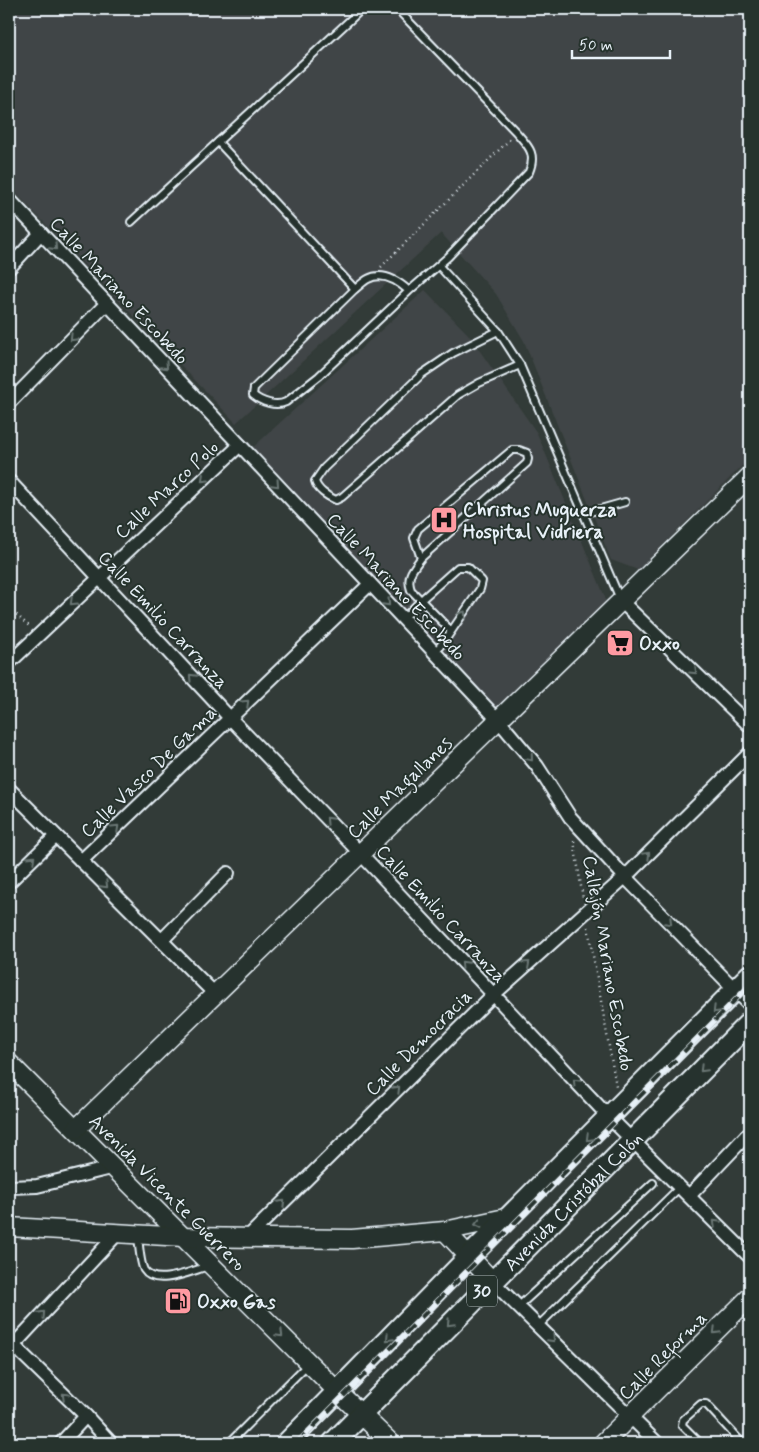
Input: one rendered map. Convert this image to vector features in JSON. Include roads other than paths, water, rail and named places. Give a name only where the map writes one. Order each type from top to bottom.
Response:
[{"type":"main road","name":"30","points":[[510,1217],[606,1113],[750,975]]},
{"type":"main road","name":"Avenida Cristóbal Colón","points":[[333,1443],[750,1022]]},
{"type":"main road","name":"Avenida Cristóbal Colón","points":[[287,1443],[510,1217]]},
{"type":"street","name":"Calle Mariano Escobedo","points":[[9,199],[499,721],[537,766],[570,817],[625,877],[750,1005]]},
{"type":"street","points":[[9,268],[41,233]]},
{"type":"street","points":[[9,403],[107,303]]},
{"type":"street","name":"Calle Marco Polo","points":[[9,663],[240,446]]},
{"type":"street","name":"Calle Magallanes","points":[[76,1130],[750,476]]},
{"type":"street","name":"Calle Emilio Carranza","points":[[9,481],[230,718],[606,1113],[750,1257]]},
{"type":"street","name":"Calle Vasco De Gama","points":[[81,861],[370,584]]},
{"type":"street","points":[[621,601],[750,726]]},
{"type":"street","name":"Calle Democracia","points":[[247,1238],[493,994],[625,877],[750,753]]},
{"type":"street","points":[[9,789],[215,994]]},
{"type":"street","name":"Calle Vasco De Gama","points":[[9,882],[56,836]]},
{"type":"street","points":[[162,940],[228,873]]},
{"type":"street","name":"Avenida Vicente Guerrero","points":[[9,1063],[391,1443]]},
{"type":"street","points":[[685,1191],[746,1136]]},
{"type":"street","points":[[9,1187],[37,1186],[114,1167]]},
{"type":"street","points":[[9,1227],[184,1237],[352,1239],[445,1231],[510,1217]]},
{"type":"street","points":[[445,1231],[518,1307],[658,1443]]},
{"type":"street","points":[[111,1443],[86,1416],[10,1345],[118,1233]]},
{"type":"street","name":"Calle Reforma","points":[[604,1443],[750,1297]]},
{"type":"street","points":[[61,1443],[86,1416]]},
{"type":"lane","points":[[131,222],[362,9]]},
{"type":"lane","points":[[397,9],[516,132],[532,152],[532,164],[529,172],[439,266],[409,290],[319,376],[282,404],[274,404],[255,397],[252,393],[254,388],[355,289],[369,278],[389,277],[409,290]]},
{"type":"lane","points":[[218,142],[355,289]]},
{"type":"lane","points":[[439,266],[498,331],[520,365],[621,601]]},
{"type":"lane","points":[[498,331],[453,353],[422,374],[324,468],[315,481],[316,485],[329,497],[336,500],[458,395],[479,383],[520,365]]},
{"type":"lane","points":[[421,558],[414,538],[418,529],[512,450],[527,453],[528,459],[526,463],[421,558],[409,578],[412,590],[451,631]]},
{"type":"lane","points":[[583,514],[624,502]]},
{"type":"lane","points":[[403,619],[458,567],[468,566],[482,581],[482,584],[451,631],[434,653]]},
{"type":"lane","points":[[518,1307],[653,1183]]},
{"type":"lane","points":[[538,1326],[685,1191]]},
{"type":"lane","points":[[138,1234],[143,1269],[151,1277],[162,1279],[212,1265]]},
{"type":"lane","points":[[229,1443],[309,1363]]},
{"type":"lane","points":[[700,1443],[682,1425],[683,1420],[701,1404],[706,1404],[742,1443]]},
{"type":"railway","points":[[297,1443],[750,985]]},
{"type":"place","name":"Christus Muguerza Hospital Vidriera","points":[[444,520]]},
{"type":"place","name":"Oxxo","points":[[620,643]]},
{"type":"place","name":"Oxxo Gas","points":[[178,1301]]}]
